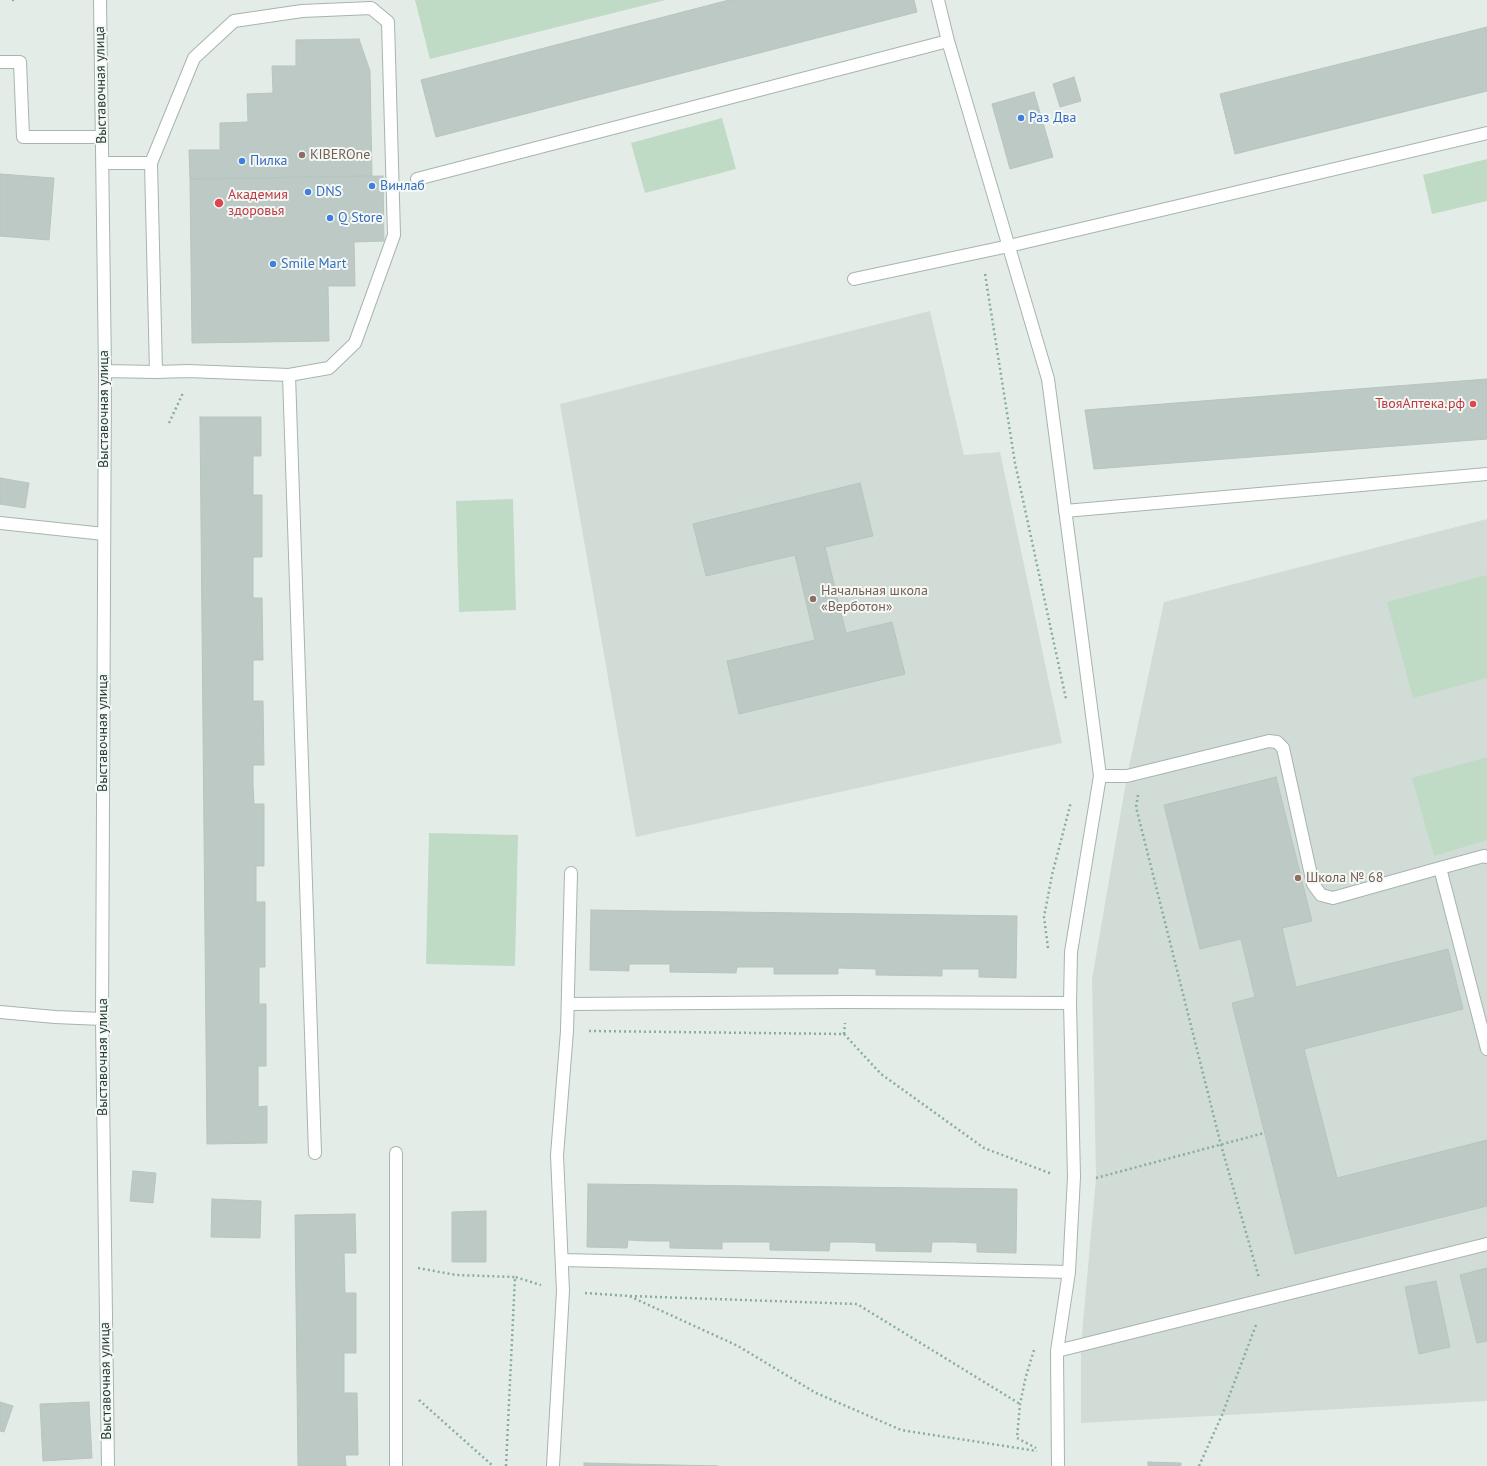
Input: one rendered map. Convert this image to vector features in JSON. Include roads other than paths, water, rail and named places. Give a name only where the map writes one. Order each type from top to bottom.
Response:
[{"type":"street","name":"Выставочная улица","points":[[100,0],[105,371],[102,1019],[108,1466]]},
{"type":"street","points":[[938,0],[948,41],[1010,246],[1048,379],[1100,776],[1071,952],[1070,1003],[1074,1177],[1069,1272],[1057,1351],[1058,1466]]},
{"type":"street","points":[[105,371],[156,372],[188,371],[289,375],[328,368],[355,343],[394,235],[388,22],[371,8],[302,11],[234,21],[194,58],[151,163],[156,372]]},
{"type":"street","points":[[417,179],[948,41]]},
{"type":"street","points":[[0,62],[20,62],[22,137],[102,137]]},
{"type":"street","points":[[854,279],[1010,246],[1487,133]]},
{"type":"street","points":[[103,163],[151,163]]},
{"type":"street","points":[[289,375],[315,1153]]},
{"type":"street","points":[[1065,511],[1487,474]]},
{"type":"street","points":[[0,523],[104,534]]},
{"type":"street","points":[[1100,776],[1127,776],[1269,741],[1278,742],[1283,748],[1313,884],[1321,895],[1333,898],[1484,856],[1487,857]]},
{"type":"street","points":[[1440,868],[1487,1049]]},
{"type":"street","points":[[553,1466],[563,1291],[557,1155],[568,1004],[571,873]]},
{"type":"street","points":[[568,1004],[845,1002],[1070,1003]]},
{"type":"street","points":[[0,1012],[55,1017],[102,1019]]},
{"type":"street","points":[[396,1153],[396,1466]]},
{"type":"street","points":[[1057,1351],[1487,1244]]},
{"type":"street","points":[[562,1260],[1069,1272]]},
{"type":"place","name":"Раз Два","points":[[1021,118]]},
{"type":"place","name":"KIBEROne","points":[[302,155]]},
{"type":"place","name":"Пилка","points":[[242,161]]},
{"type":"place","name":"Винлаб","points":[[372,186]]},
{"type":"place","name":"DNS","points":[[308,192]]},
{"type":"place","name":"Академия здоровья","points":[[219,203]]},
{"type":"place","name":"Q Store","points":[[330,218]]},
{"type":"place","name":"Smile Mart","points":[[273,264]]},
{"type":"place","name":"ТвояАптека.рф","points":[[1473,404]]},
{"type":"place","name":"Начальная школа «Верботон»","points":[[813,599]]},
{"type":"place","name":"Школа № 68","points":[[1298,878]]}]
